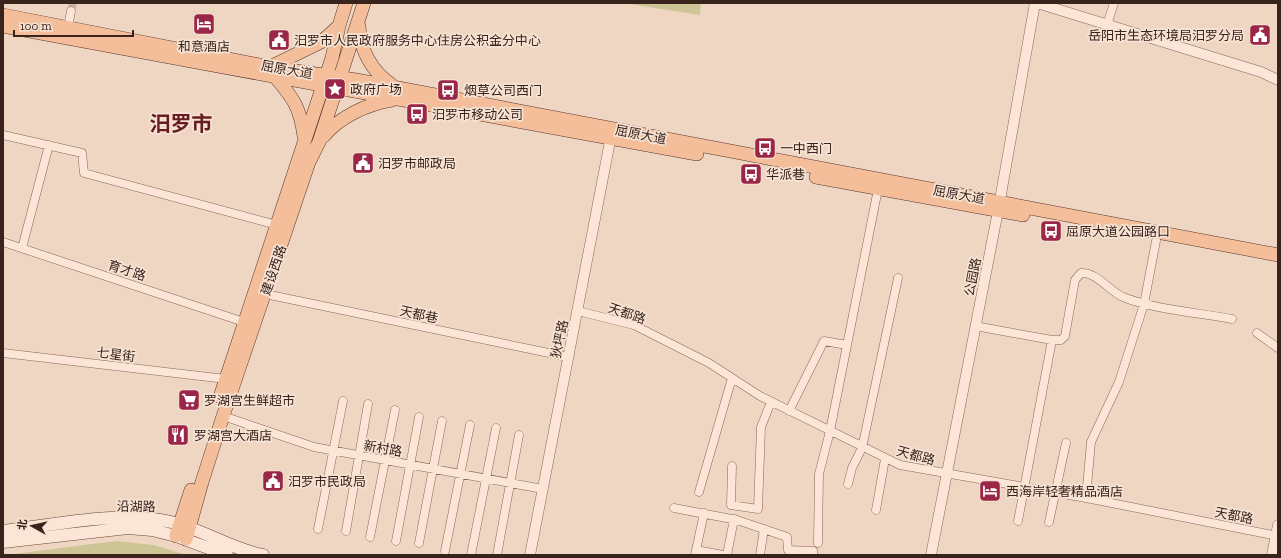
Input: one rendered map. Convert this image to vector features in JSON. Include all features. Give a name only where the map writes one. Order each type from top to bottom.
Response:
[{"type":"main road","name":"建设西路","points":[[183,532],[226,379],[277,225],[304,137],[332,58],[346,3]]},
{"type":"main road","name":"建设西路","points":[[183,532],[202,482],[309,162],[319,142],[364,3]]},
{"type":"main road","name":"屈原大道","points":[[3,15],[273,72]]},
{"type":"main road","points":[[358,20],[359,38],[368,59],[377,74],[395,87]]},
{"type":"main road","name":"屈原大道","points":[[3,26],[324,81],[395,87],[878,189],[998,206],[1156,241],[1278,264]]},
{"type":"main road","points":[[304,137],[300,114],[289,93],[273,72],[321,42],[339,26]]},
{"type":"main road","name":"屈原大道","points":[[338,83],[402,99],[611,133],[998,206],[1278,255]]},
{"type":"main road","points":[[319,142],[336,124],[366,107],[377,103],[402,99]]},
{"type":"main road","name":"沿湖路","points":[[3,532],[131,523],[170,522],[183,532],[227,555]]},
{"type":"main road","name":"沿湖路","points":[[3,542],[131,523]]},
{"type":"main road","name":"沿湖路","points":[[183,532],[262,555]]},
{"type":"street","points":[[1036,3],[1175,40],[1278,76]]},
{"type":"street","name":"公园路","points":[[930,555],[976,326],[1036,3]]},
{"type":"street","points":[[1054,3],[1107,23],[1260,72],[1278,80]]},
{"type":"street","points":[[1107,23],[1114,3]]},
{"type":"street","points":[[68,28],[71,11]]},
{"type":"street","name":"狄坪路","points":[[530,555],[611,133]]},
{"type":"street","points":[[3,135],[82,153],[84,173],[277,225]]},
{"type":"street","points":[[22,248],[49,145]]},
{"type":"street","points":[[818,543],[819,474],[830,432],[878,189]]},
{"type":"street","points":[[1086,498],[1092,442],[1119,382],[1144,304],[1156,241]]},
{"type":"street","name":"育才路","points":[[3,242],[244,322]]},
{"type":"street","points":[[976,326],[1052,340],[1061,340],[1065,336],[1075,280],[1081,273],[1092,275],[1119,295],[1144,304],[1232,319]]},
{"type":"street","points":[[848,484],[852,468],[862,448],[898,278]]},
{"type":"street","name":"天都巷","points":[[265,294],[568,357]]},
{"type":"street","name":"天都路","points":[[578,311],[634,325],[709,363],[771,402],[862,448],[900,465],[946,475],[1277,532]]},
{"type":"street","points":[[1257,332],[1278,348]]},
{"type":"street","points":[[1018,521],[1052,340]]},
{"type":"street","points":[[789,411],[824,341],[847,345]]},
{"type":"street","name":"七星街","points":[[3,353],[226,379]]},
{"type":"street","points":[[699,492],[732,378]]},
{"type":"street","points":[[318,529],[344,401]]},
{"type":"street","points":[[732,466],[731,505],[758,509],[761,427],[771,402]]},
{"type":"street","points":[[346,531],[368,404]]},
{"type":"street","points":[[370,537],[395,410]]},
{"type":"street","name":"新村路","points":[[223,416],[314,447],[543,489]]},
{"type":"street","points":[[396,541],[419,417]]},
{"type":"street","points":[[419,543],[442,421]]},
{"type":"street","points":[[445,551],[470,424]]},
{"type":"street","points":[[471,555],[496,428]]},
{"type":"street","points":[[497,555],[519,435]]},
{"type":"street","points":[[1049,522],[1066,443]]},
{"type":"street","points":[[876,510],[885,459]]},
{"type":"street","points":[[674,508],[734,519],[764,529],[787,537],[788,553],[813,551],[813,555]]},
{"type":"street","points":[[704,513],[695,553],[723,555]]},
{"type":"street","points":[[727,555],[734,519]]},
{"type":"street","points":[[760,555],[764,529]]},
{"type":"street","points":[[1272,555],[1277,532]]},
{"type":"shaded area","points":[[623,3],[701,3],[700,15]]},
{"type":"shaded area","points":[[116,541],[154,545],[186,555],[6,555]]},
{"type":"tunnel","points":[[71,11],[73,3]]},
{"type":"place","name":"和意酒店","points":[[204,24]]},
{"type":"place","name":"岳阳市生态环境局汨罗分局","points":[[1260,35]]},
{"type":"place","name":"汨罗市人民政府服务中心住房公积金分中心","points":[[279,40]]},
{"type":"place","name":"政府广场","points":[[335,89]]},
{"type":"place","name":"烟草公司西门","points":[[448,90]]},
{"type":"place","name":"汨罗市移动公司","points":[[417,114]]},
{"type":"place","name":"一中西门","points":[[765,148]]},
{"type":"place","name":"汨罗市邮政局","points":[[363,163]]},
{"type":"place","name":"华派巷","points":[[751,174]]},
{"type":"place","name":"屈原大道公园路口","points":[[1051,231]]},
{"type":"place","name":"罗湖宫生鲜超市","points":[[189,400]]},
{"type":"place","name":"罗湖宫大酒店","points":[[178,435]]},
{"type":"place","name":"汨罗市民政局","points":[[273,481]]},
{"type":"place","name":"西海岸轻奢精品酒店","points":[[990,491]]},
{"type":"district","name":"汨罗市","points":[[181,124]]}]
